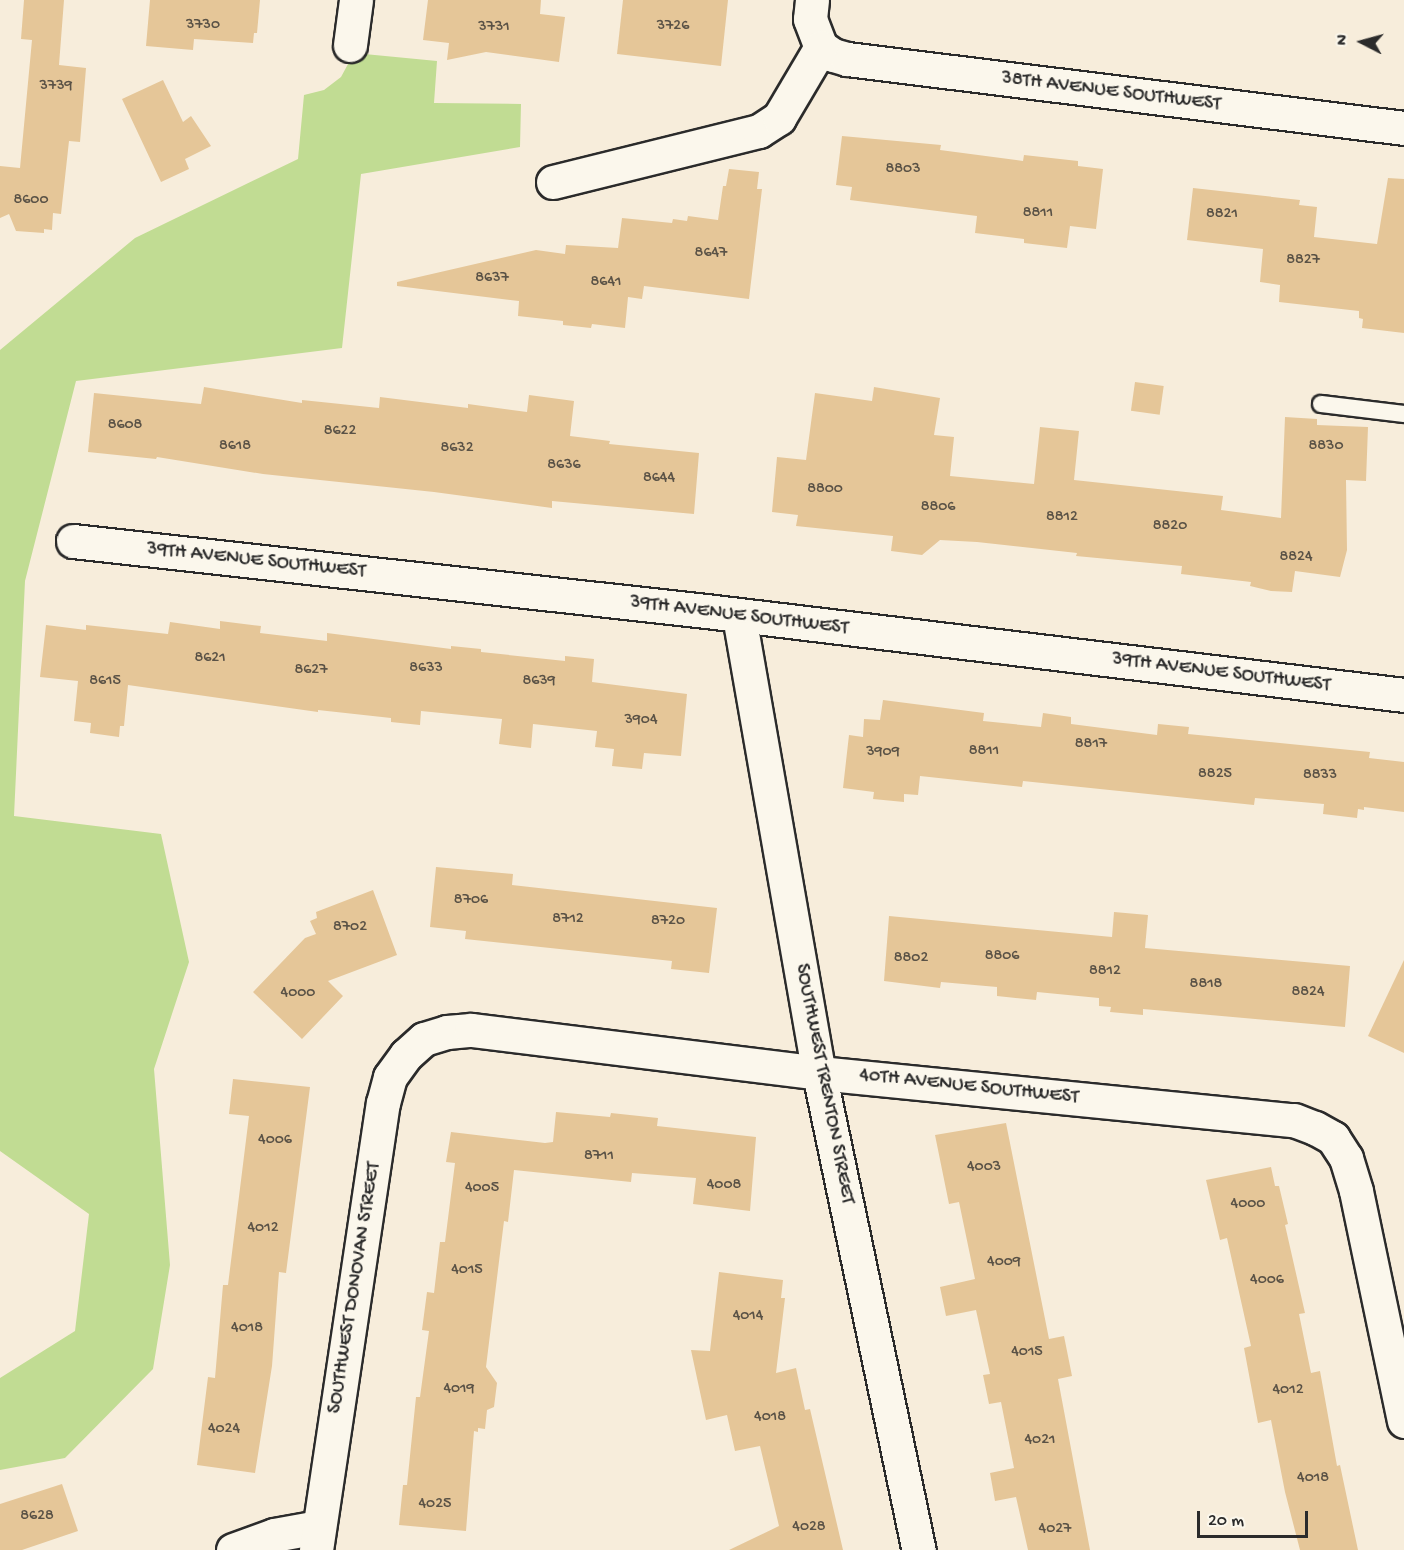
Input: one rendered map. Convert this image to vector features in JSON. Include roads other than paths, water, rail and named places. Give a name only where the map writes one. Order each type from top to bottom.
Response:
[{"type":"street","points":[[350,45],[356,0]]},
{"type":"street","points":[[553,182],[759,131],[779,118],[821,47],[810,19],[812,0]]},
{"type":"street","name":"38TH AVENUE SOUTHWEST","points":[[821,47],[833,55],[887,65],[1404,128]]},
{"type":"street","name":"39TH AVENUE SOUTHWEST","points":[[73,541],[739,616],[1404,695]]},
{"type":"street","name":"SOUTHWEST TRENTON STREET","points":[[739,616],[819,1073],[919,1550]]},
{"type":"street","name":"40TH AVENUE SOUTHWEST","points":[[424,1039],[447,1032],[471,1030],[819,1073],[1294,1120],[1333,1138],[1346,1158],[1356,1191],[1404,1421]]},
{"type":"street","name":"SOUTHWEST DONOVAN STREET","points":[[317,1539],[383,1103],[390,1077],[406,1055],[424,1039]]},
{"type":"street","points":[[233,1550],[274,1535],[317,1539]]},
{"type":"lane","points":[[1322,404],[1404,414]]}]
